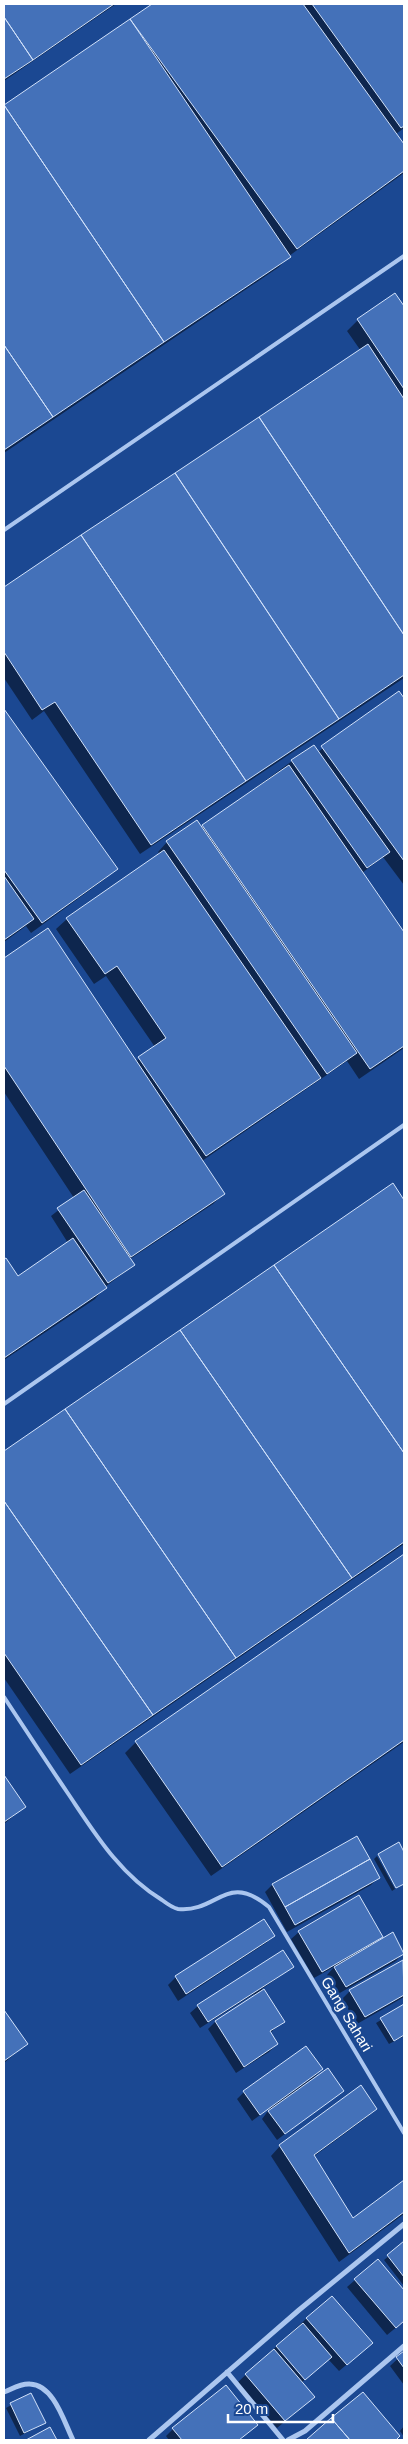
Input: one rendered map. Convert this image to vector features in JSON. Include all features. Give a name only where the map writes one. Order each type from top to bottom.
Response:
[{"type":"street","points":[[149,2440],[404,2224]]},
{"type":"street","points":[[288,2440],[305,2431],[404,2346]]},
{"type":"street","points":[[227,2372],[283,2440]]},
{"type":"street","points":[[4,2392],[23,2384],[38,2386],[48,2393],[54,2402],[73,2440]]},
{"type":"lane","points":[[4,530],[404,256]]},
{"type":"lane","points":[[4,1404],[404,1125]]},
{"type":"lane","name":"Gang Sahari","points":[[4,1697],[92,1829],[118,1864],[135,1881],[177,1909],[195,1908],[241,1891],[255,1895],[269,1906],[404,2134]]},
{"type":"building","points":[[4,4],[114,4],[33,60],[4,17]]},
{"type":"building","points":[[152,4],[303,4],[404,144],[404,171],[297,249],[130,19]]},
{"type":"building","points":[[312,4],[404,4],[404,126],[401,128]]},
{"type":"building","points":[[4,17],[33,60],[4,79]]},
{"type":"building","points":[[130,19],[291,257],[164,342],[4,105]]},
{"type":"building","points":[[4,105],[164,342],[53,417],[4,345]]},
{"type":"building","points":[[395,293],[404,306],[404,389],[357,319]]},
{"type":"building","points":[[368,344],[404,399],[404,635],[259,417]]},
{"type":"building","points":[[4,345],[53,417],[4,450]]},
{"type":"building","points":[[259,417],[404,635],[404,675],[339,719],[175,473]]},
{"type":"building","points":[[175,473],[339,719],[246,781],[81,535]]},
{"type":"building","points":[[81,535],[246,781],[151,845],[55,702],[42,710],[4,652],[4,587]]},
{"type":"building","points":[[399,691],[404,698],[404,861],[321,746]]},
{"type":"building","points":[[4,709],[118,869],[42,923],[4,870]]},
{"type":"building","points":[[314,745],[390,852],[367,868],[291,760]]},
{"type":"building","points":[[289,765],[404,932],[404,1046],[370,1069],[202,825]]},
{"type":"building","points":[[197,820],[357,1053],[327,1074],[166,841]]},
{"type":"building","points":[[164,850],[321,1078],[206,1156],[138,1057],[166,1038],[117,966],[105,974],[66,918]]},
{"type":"building","points":[[4,876],[34,919],[4,940]]},
{"type":"building","points":[[48,928],[225,1194],[131,1257],[4,1066],[4,958]]},
{"type":"building","points":[[393,1183],[404,1200],[404,1453],[274,1265]]},
{"type":"building","points":[[84,1190],[135,1265],[108,1283],[57,1208]]},
{"type":"building","points":[[73,1238],[107,1288],[4,1358],[4,1259],[6,1258],[18,1276]]},
{"type":"building","points":[[274,1265],[404,1453],[404,1542],[352,1578],[180,1330]]},
{"type":"building","points":[[180,1330],[352,1578],[236,1658],[65,1409]]},
{"type":"building","points":[[65,1409],[236,1658],[153,1715],[4,1501],[4,1451]]},
{"type":"building","points":[[4,1501],[153,1715],[81,1765],[4,1653]]},
{"type":"building","points":[[404,1554],[404,1740],[222,1867],[135,1741]]},
{"type":"building","points":[[4,1775],[26,1807],[4,1822]]},
{"type":"building","points":[[357,1836],[370,1859],[285,1907],[272,1884]]},
{"type":"building","points":[[399,1842],[404,1852],[404,1884],[396,1888],[378,1854]]},
{"type":"building","points":[[370,1859],[380,1878],[295,1925],[285,1907]]},
{"type":"building","points":[[359,1895],[383,1937],[322,1972],[298,1931]]},
{"type":"building","points":[[264,1919],[275,1936],[186,1994],[175,1976]]},
{"type":"building","points":[[393,1932],[404,1954],[346,1987],[334,1967]]},
{"type":"building","points":[[283,1950],[294,1967],[208,2022],[197,2005]]},
{"type":"building","points":[[403,1960],[404,1995],[365,2017],[349,1990]]},
{"type":"building","points":[[264,1989],[285,2022],[270,2031],[278,2044],[244,2067],[215,2021]]},
{"type":"building","points":[[404,2004],[404,2035],[394,2041],[380,2018]]},
{"type":"building","points":[[4,2010],[28,2044],[4,2061]]},
{"type":"building","points":[[306,2046],[323,2069],[260,2115],[243,2091]]},
{"type":"building","points":[[328,2068],[344,2091],[285,2134],[268,2111]]},
{"type":"building","points":[[361,2085],[377,2109],[314,2155],[353,2218],[404,2180],[404,2212],[349,2253],[279,2145]]},
{"type":"building","points":[[404,2241],[404,2277],[387,2255]]},
{"type":"building","points":[[378,2259],[404,2290],[404,2321],[396,2328],[354,2279]]},
{"type":"building","points":[[332,2296],[373,2343],[347,2365],[306,2318]]},
{"type":"building","points":[[303,2323],[332,2357],[305,2380],[276,2346]]},
{"type":"building","points":[[274,2349],[315,2397],[285,2421],[245,2374]]},
{"type":"building","points":[[404,2351],[404,2368],[396,2357]]},
{"type":"building","points":[[226,2385],[258,2425],[239,2440],[182,2440],[172,2428]]},
{"type":"building","points":[[363,2392],[400,2436],[396,2440],[350,2440],[331,2418]]},
{"type":"building","points":[[31,2393],[46,2423],[24,2433],[10,2403]]},
{"type":"building","points":[[331,2418],[350,2440],[306,2440]]},
{"type":"building","points":[[50,2427],[57,2440],[26,2440]]}]
